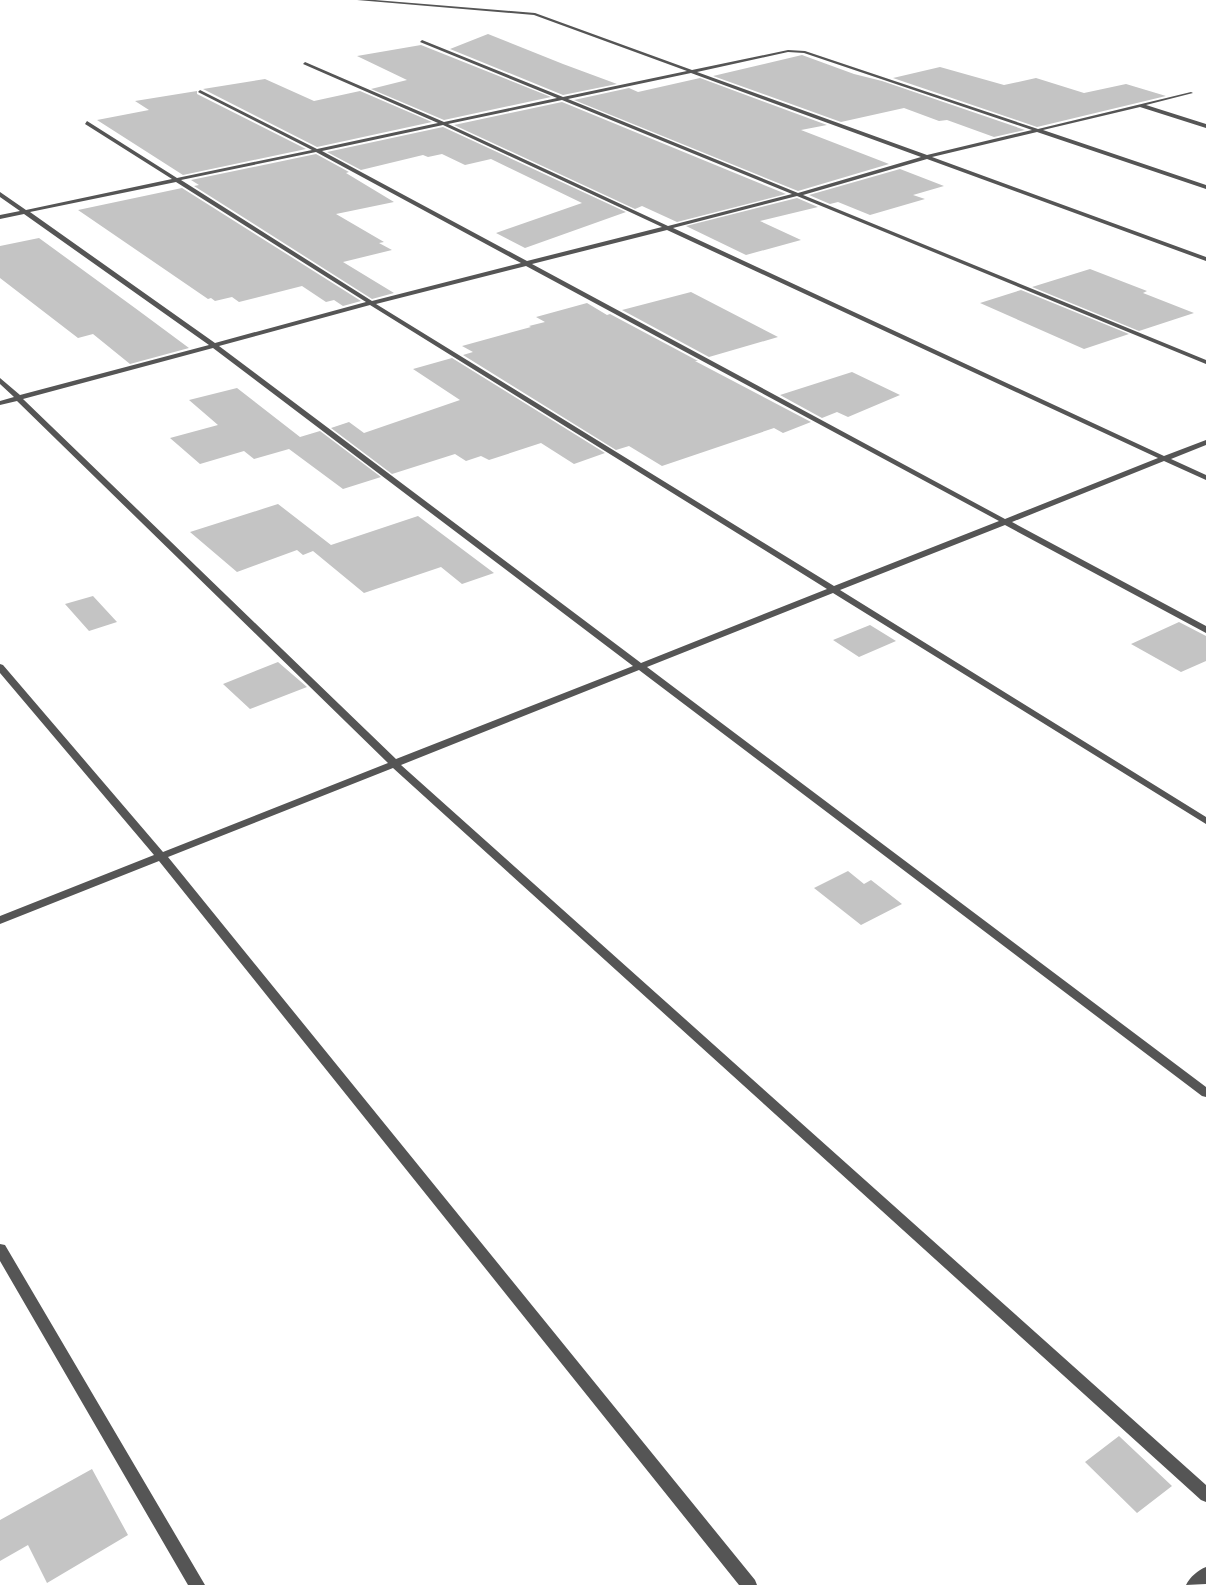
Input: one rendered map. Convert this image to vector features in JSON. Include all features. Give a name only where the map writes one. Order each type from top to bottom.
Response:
[{"type":"street","points":[[358,0],[535,14],[1206,260]]},
{"type":"street","points":[[422,41],[1206,362]]},
{"type":"street","points":[[0,217],[690,70],[788,51],[805,52],[1206,187]]},
{"type":"street","points":[[304,63],[442,123],[664,228],[1206,478]]},
{"type":"street","points":[[200,91],[316,150],[1206,630]]},
{"type":"street","points":[[0,403],[371,303],[796,195],[927,157],[1191,93]]},
{"type":"street","points":[[1138,105],[1206,126]]},
{"type":"street","points":[[87,123],[371,303],[1206,821]]},
{"type":"street","points":[[0,194],[214,345],[1206,1093]]},
{"type":"street","points":[[0,380],[395,764],[1206,1495]]},
{"type":"street","points":[[0,920],[1206,442]]},
{"type":"street","points":[[0,667],[162,856],[749,1585]]},
{"type":"street","points":[[0,1249],[197,1585]]},
{"type":"street","points":[[1194,1585],[1206,1574]]},
{"type":"building","points":[[488,34],[617,84],[563,95],[450,49]]},
{"type":"building","points":[[421,45],[551,97],[444,120],[371,89],[407,80],[357,56]]},
{"type":"building","points":[[802,55],[1025,130],[994,137],[947,120],[939,121],[904,108],[841,122],[713,76]]},
{"type":"building","points":[[940,67],[1004,85],[1036,78],[1084,93],[1126,84],[1166,96],[1037,127],[893,78]]},
{"type":"building","points":[[700,78],[827,125],[801,130],[889,164],[798,191],[574,100],[629,88],[638,92]]},
{"type":"building","points":[[265,79],[314,101],[360,91],[432,122],[317,147],[203,89]]},
{"type":"building","points":[[197,91],[197,94],[306,149],[183,175],[97,120],[149,110],[135,101]]},
{"type":"building","points":[[562,102],[786,194],[677,222],[642,206],[635,209],[454,125]]},
{"type":"building","points":[[443,127],[626,212],[525,248],[496,233],[582,203],[491,159],[465,165],[442,154],[428,157],[423,155],[361,170],[327,152]]},
{"type":"building","points":[[316,154],[349,172],[346,173],[394,202],[336,214],[384,242],[379,243],[392,250],[343,262],[394,293],[372,299],[194,186],[199,185],[191,180]]},
{"type":"building","points":[[900,169],[944,186],[913,195],[925,199],[870,215],[838,202],[830,204],[809,195]]},
{"type":"building","points":[[182,188],[361,301],[343,306],[334,300],[326,302],[302,286],[239,302],[232,297],[215,301],[211,298],[208,299],[78,210]]},
{"type":"building","points":[[797,198],[818,207],[760,221],[801,240],[746,255],[686,226]]},
{"type":"building","points":[[39,238],[189,348],[130,364],[93,334],[78,338],[0,278],[0,246]]},
{"type":"building","points":[[1090,269],[1147,291],[1143,293],[1194,313],[1139,331],[1032,287]]},
{"type":"building","points":[[1021,290],[1129,334],[1084,349],[980,303]]},
{"type":"building","points":[[691,292],[778,337],[709,357],[622,310]]},
{"type":"building","points":[[587,303],[811,422],[783,433],[774,428],[662,466],[629,446],[616,450],[463,355],[473,352],[462,346],[531,327],[529,326],[545,322],[536,317]]},
{"type":"building","points":[[452,358],[605,453],[574,464],[541,443],[489,460],[481,456],[466,461],[455,454],[392,474],[331,428],[349,422],[364,433],[460,400],[413,369]]},
{"type":"building","points":[[852,372],[900,395],[848,417],[837,412],[822,418],[780,395]]},
{"type":"building","points":[[237,388],[300,437],[320,431],[381,477],[343,489],[289,449],[254,459],[244,451],[200,464],[170,438],[218,425],[189,400]]},
{"type":"building","points":[[278,504],[331,545],[418,516],[494,573],[462,584],[441,567],[364,593],[313,551],[303,555],[297,550],[237,572],[190,532]]},
{"type":"building","points":[[93,596],[117,622],[89,631],[65,604]]},
{"type":"building","points":[[1179,622],[1206,636],[1206,661],[1181,672],[1131,644]]},
{"type":"building","points":[[870,625],[896,641],[859,657],[833,640]]},
{"type":"building","points":[[278,662],[307,687],[250,709],[223,684]]},
{"type":"building","points":[[848,871],[864,884],[871,880],[902,904],[861,925],[814,888]]},
{"type":"building","points":[[1119,1436],[1172,1486],[1137,1513],[1085,1462]]},
{"type":"building","points":[[92,1469],[128,1535],[47,1583],[28,1545],[0,1561],[0,1520]]}]
